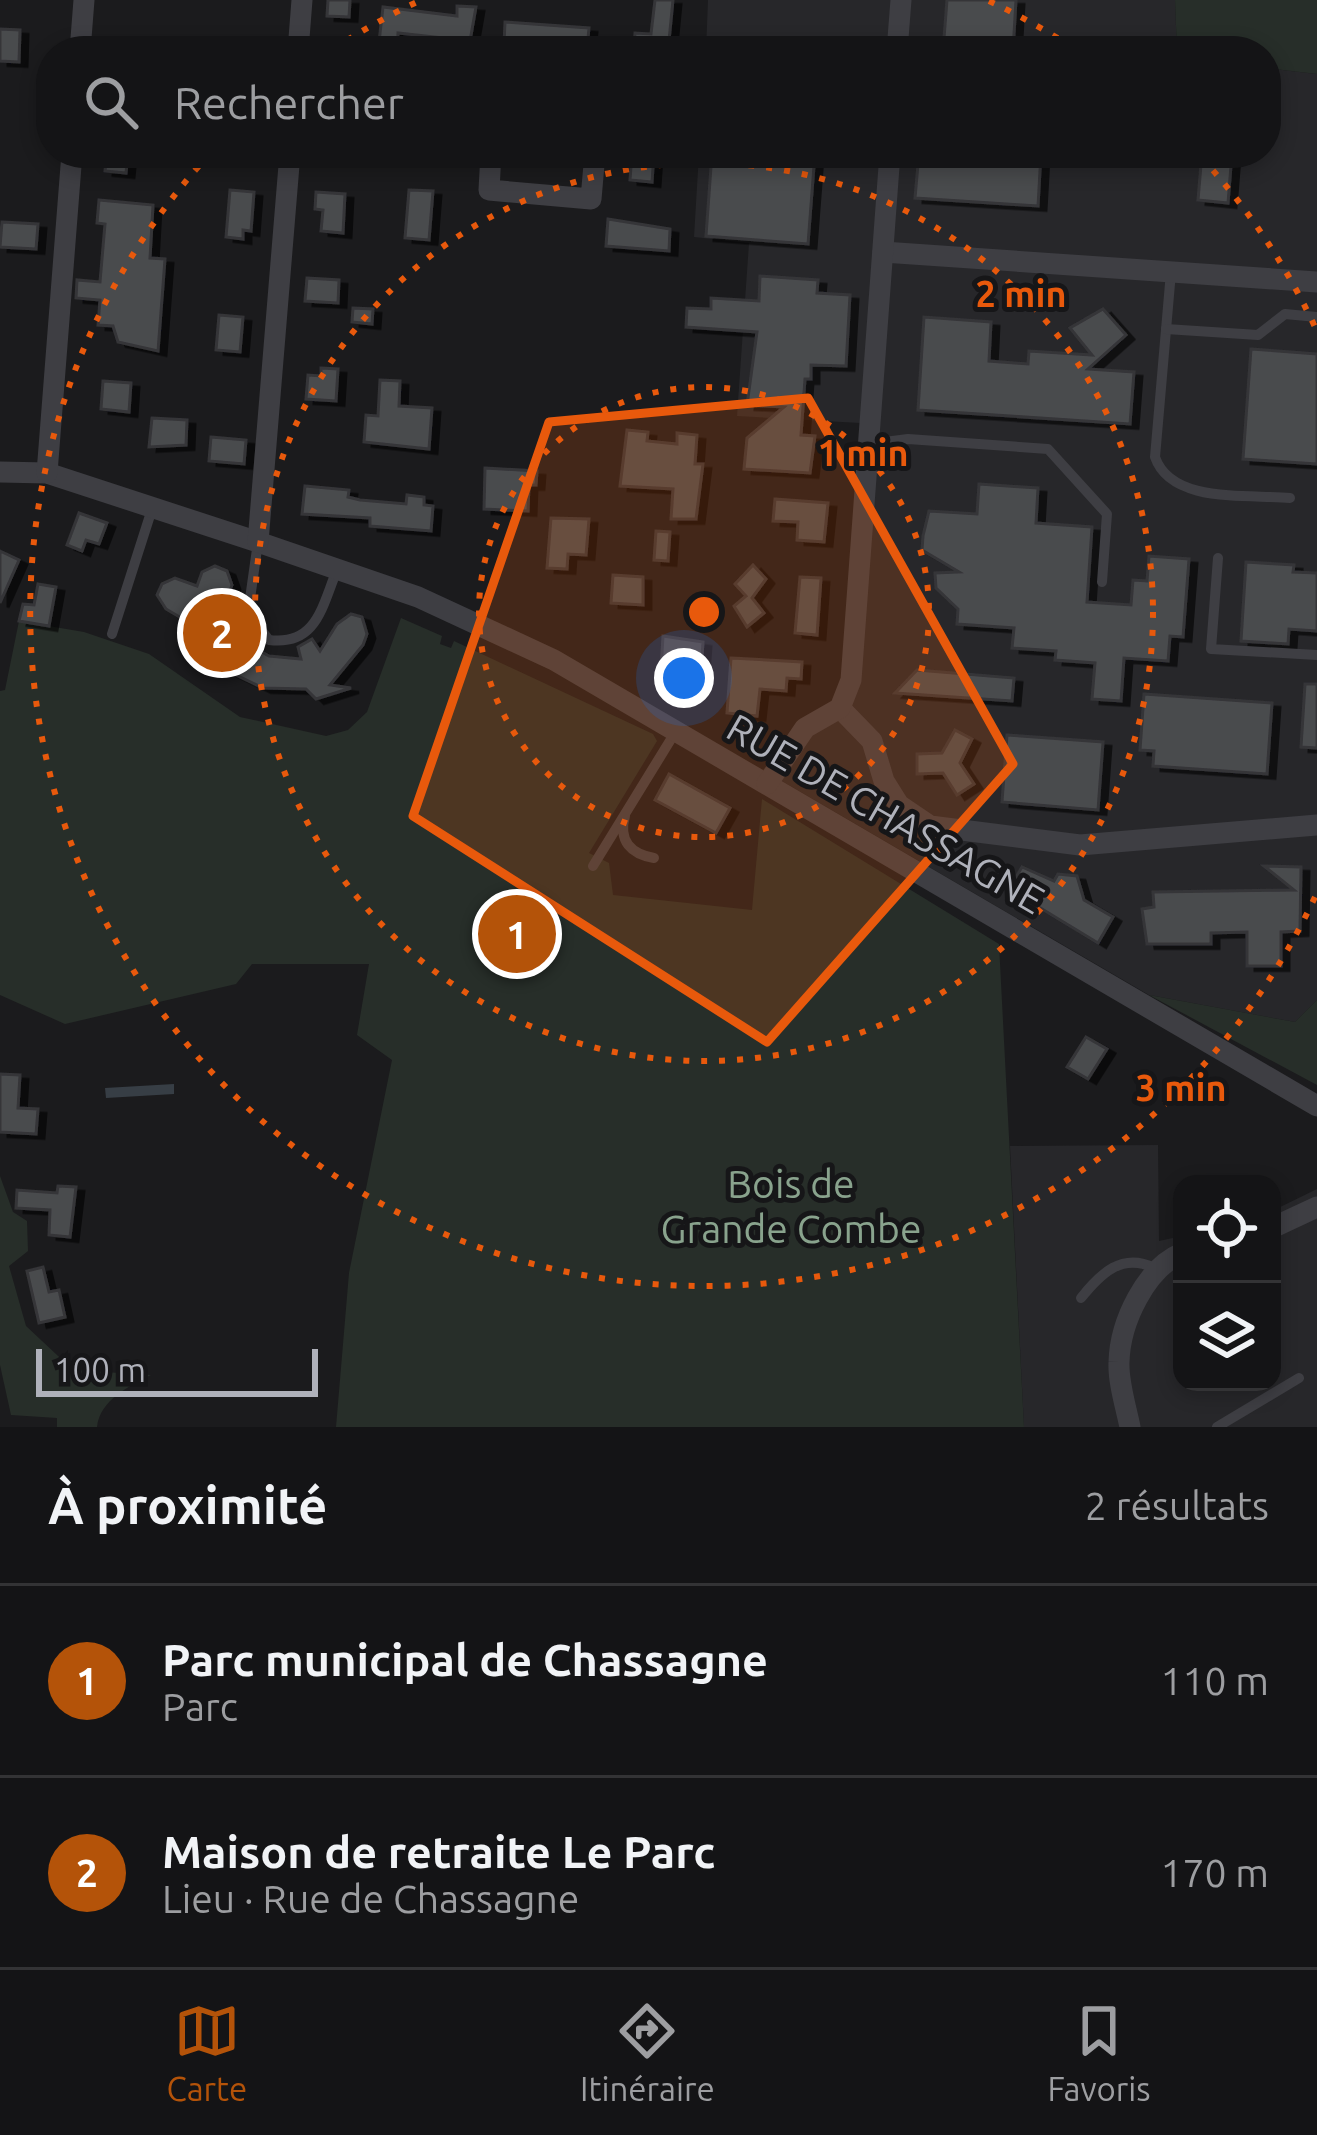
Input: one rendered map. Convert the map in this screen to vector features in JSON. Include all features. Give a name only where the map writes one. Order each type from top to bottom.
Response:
[{"type":"street","points":[[81,36],[84,0]]},
{"type":"street","points":[[299,36],[302,0]]},
{"type":"street","points":[[898,36],[901,0]]},
{"type":"street","points":[[47,472],[71,168]]},
{"type":"street","points":[[259,542],[289,168]]},
{"type":"street","points":[[490,168],[489,190],[591,199],[594,168]]},
{"type":"street","points":[[766,784],[805,728],[841,708],[851,680],[889,168]]},
{"type":"street","points":[[883,252],[1317,282]]},
{"type":"street","name":"RUE DE CHASSAGNE","points":[[0,472],[47,472],[153,506],[418,597],[554,660],[1317,1106]]},
{"type":"street","points":[[841,708],[872,741],[884,782],[899,806],[929,826],[1080,844],[1317,825]]},
{"type":"street","points":[[1281,1224],[1317,1207]]},
{"type":"street","points":[[1130,1427],[1118,1361],[1134,1308],[1154,1268],[1173,1258]]},
{"type":"lane","points":[[67,0],[84,0]]},
{"type":"lane","points":[[1171,272],[1155,457],[1160,471],[1181,488],[1290,498]]},
{"type":"lane","points":[[1166,329],[1258,334],[1285,314],[1317,317]]},
{"type":"lane","points":[[868,444],[908,439],[1048,449],[1107,514],[1102,582]]},
{"type":"lane","points":[[112,634],[153,506]]},
{"type":"lane","points":[[259,542],[248,613],[269,640],[286,642],[317,623],[337,569]]},
{"type":"lane","points":[[1218,558],[1211,649],[1317,655]]},
{"type":"lane","points":[[593,866],[676,730]]},
{"type":"lane","points":[[629,801],[624,838],[635,855],[654,858]]},
{"type":"lane","points":[[1081,1298],[1102,1270],[1132,1262],[1154,1268]]},
{"type":"lane","points":[[1217,1427],[1300,1378]]},
{"type":"highlighted area","points":[[808,398],[1013,764],[767,1042],[413,816],[549,422]]},
{"type":"shaded area","points":[[708,0],[1175,0],[1176,36],[707,36]]},
{"type":"shaded area","points":[[1281,70],[1317,74],[1317,1000],[1295,1022],[1149,995],[763,770],[799,725],[826,710],[843,692],[860,423],[737,416],[749,243],[694,237],[698,168],[1281,168]]},
{"type":"shaded area","points":[[174,1084],[174,1094],[106,1098],[105,1088]]},
{"type":"shaded area","points":[[1158,1145],[1159,1241],[1173,1238],[1173,1391],[1281,1391],[1281,1207],[1317,1189],[1317,1427],[1024,1427],[1010,1146]]},
{"type":"green space","points":[[1175,0],[1317,0],[1317,74],[1281,70],[1281,36],[1176,36]]},
{"type":"green space","name":"Bois de Grande Combe","points":[[401,618],[442,636],[440,644],[451,648],[454,641],[653,734],[657,741],[589,853],[609,863],[613,895],[752,910],[762,799],[999,944],[1024,1427],[336,1427],[349,1273],[392,1060],[357,1035],[369,964],[252,964],[236,984],[65,1024],[0,995],[0,691],[5,690],[19,621],[84,632],[149,654],[240,717],[326,736],[348,730],[367,712]]},
{"type":"green space","points":[[1149,995],[1295,1022],[1317,1000],[1317,1085]]},
{"type":"green space","points":[[0,1176],[13,1212],[27,1221],[28,1251],[9,1266],[26,1326],[73,1370],[151,1375],[110,1402],[97,1427],[57,1427],[57,1418],[11,1415],[0,1365]]},
{"type":"building","points":[[328,0],[350,0],[349,17],[327,16]]},
{"type":"building","points":[[655,0],[673,0],[669,36],[635,36],[651,34]]},
{"type":"building","points":[[947,0],[1016,0],[1014,36],[944,36]]},
{"type":"building","points":[[457,6],[476,7],[471,36],[380,36],[383,7],[457,16]]},
{"type":"building","points":[[505,22],[589,28],[588,36],[504,36]]},
{"type":"building","points":[[0,29],[20,30],[19,62],[0,61]]},
{"type":"building","points":[[631,168],[653,168],[652,182],[630,180]]},
{"type":"building","points":[[711,168],[814,168],[808,244],[706,236]]},
{"type":"building","points":[[918,168],[1040,168],[1038,206],[915,198]]},
{"type":"building","points":[[1201,168],[1231,168],[1228,203],[1198,200]]},
{"type":"building","points":[[230,190],[254,192],[251,231],[243,230],[243,239],[226,237]]},
{"type":"building","points":[[409,190],[433,191],[429,240],[405,238]]},
{"type":"building","points":[[316,192],[345,194],[343,233],[321,231],[323,210],[315,209]]},
{"type":"building","points":[[99,200],[153,205],[150,258],[165,259],[158,351],[118,342],[113,326],[98,325],[100,300],[76,298],[77,280],[100,282],[105,224],[97,223]]},
{"type":"building","points":[[608,219],[670,229],[669,251],[606,246]]},
{"type":"building","points":[[2,222],[38,224],[36,249],[0,247]]},
{"type":"building","points":[[760,276],[818,280],[817,293],[850,295],[846,366],[811,365],[811,379],[805,379],[801,435],[815,436],[810,473],[744,469],[747,438],[784,407],[747,405],[757,332],[686,327],[687,308],[711,309],[711,298],[759,301]]},
{"type":"building","points":[[307,278],[339,280],[338,303],[305,301]]},
{"type":"building","points":[[353,308],[373,309],[372,324],[352,322]]},
{"type":"building","points":[[1103,309],[1126,335],[1088,369],[1134,372],[1130,424],[918,410],[924,317],[991,322],[989,361],[1028,364],[1029,351],[1092,355],[1070,328]]},
{"type":"building","points":[[219,315],[243,317],[240,352],[216,350]]},
{"type":"building","points":[[1251,349],[1317,354],[1317,464],[1243,459]]},
{"type":"building","points":[[321,368],[338,369],[336,401],[306,399],[308,375],[321,376]]},
{"type":"building","points":[[380,380],[400,381],[399,406],[432,408],[429,449],[364,442],[366,415],[378,416]]},
{"type":"building","points":[[103,381],[131,383],[129,412],[101,409]]},
{"type":"building","points":[[152,418],[187,420],[186,445],[149,447]]},
{"type":"building","points":[[627,430],[648,432],[647,441],[677,444],[677,433],[697,435],[695,464],[703,464],[696,519],[671,519],[673,489],[620,486]]},
{"type":"building","points":[[211,437],[246,440],[244,464],[209,461]]},
{"type":"building","points":[[485,468],[537,471],[536,485],[529,485],[528,511],[484,509]]},
{"type":"building","points":[[979,484],[1038,488],[1036,523],[1092,527],[1087,602],[1131,605],[1133,580],[1147,581],[1149,556],[1189,559],[1183,637],[1170,636],[1168,661],[1124,658],[1121,701],[1092,699],[1095,663],[1055,660],[1056,651],[1012,648],[1014,628],[957,624],[958,609],[936,588],[935,573],[959,572],[922,550],[923,536],[929,511],[977,514]]},
{"type":"building","points":[[305,486],[349,490],[348,497],[360,500],[406,504],[407,495],[424,497],[424,505],[433,506],[431,531],[370,526],[370,518],[302,514]]},
{"type":"building","points":[[775,499],[828,503],[824,542],[797,540],[798,522],[773,521]]},
{"type":"building","points":[[79,513],[107,523],[99,544],[86,540],[82,551],[67,545]]},
{"type":"building","points":[[551,518],[589,519],[586,555],[568,554],[567,569],[547,568]]},
{"type":"building","points":[[656,531],[670,532],[668,561],[654,560]]},
{"type":"building","points":[[0,551],[19,560],[0,603]]},
{"type":"building","points":[[1246,562],[1294,565],[1293,572],[1317,573],[1317,631],[1289,629],[1288,644],[1241,641]]},
{"type":"building","points":[[753,565],[766,579],[752,598],[764,613],[747,627],[734,606],[746,596],[735,584]]},
{"type":"building","points":[[215,566],[227,571],[232,585],[220,620],[239,616],[248,629],[236,637],[269,656],[301,659],[298,647],[312,639],[320,651],[337,624],[351,614],[362,617],[367,634],[363,645],[330,685],[351,688],[316,699],[306,689],[263,688],[230,672],[198,628],[166,609],[157,595],[162,584],[175,578],[197,586],[202,572]]},
{"type":"building","points":[[613,575],[643,577],[643,605],[611,603]]},
{"type":"building","points":[[800,577],[821,578],[817,635],[795,633]]},
{"type":"building","points":[[38,584],[56,587],[49,626],[19,621],[23,604],[34,605]]},
{"type":"building","points":[[663,636],[703,642],[701,670],[661,670]]},
{"type":"building","points":[[731,658],[802,662],[801,679],[787,678],[786,691],[760,689],[757,716],[727,713]]},
{"type":"building","points":[[917,670],[1014,678],[1012,701],[895,693]]},
{"type":"building","points":[[1305,684],[1317,684],[1317,748],[1301,747]]},
{"type":"building","points":[[1144,694],[1272,703],[1267,774],[1153,766],[1154,751],[1140,750]]},
{"type":"building","points":[[955,730],[972,739],[960,763],[974,784],[957,795],[943,773],[917,774],[917,754],[942,753]]},
{"type":"building","points":[[1007,735],[1103,742],[1098,810],[1002,802]]},
{"type":"building","points":[[669,774],[730,808],[716,833],[655,800]]},
{"type":"building","points":[[1264,866],[1301,867],[1300,931],[1281,932],[1281,966],[1247,966],[1247,932],[1211,933],[1211,944],[1147,944],[1142,909],[1154,907],[1153,892],[1294,890]]},
{"type":"building","points":[[1022,867],[1054,881],[1058,874],[1077,876],[1084,900],[1113,917],[1098,943],[1009,889]]},
{"type":"building","points":[[1086,1037],[1107,1049],[1088,1079],[1067,1067]]},
{"type":"building","points":[[0,1074],[20,1075],[18,1108],[38,1109],[36,1134],[0,1132]]},
{"type":"building","points":[[58,1186],[76,1187],[70,1237],[49,1235],[50,1210],[16,1208],[17,1190],[57,1193]]},
{"type":"building","points":[[43,1267],[49,1292],[59,1290],[65,1317],[39,1323],[27,1271]]},
{"type":"place","name":"Maison de retraite Le Parc","points":[[222,633]]},
{"type":"place","name":"Parc municipal de Chassagne","points":[[517,934]]}]
